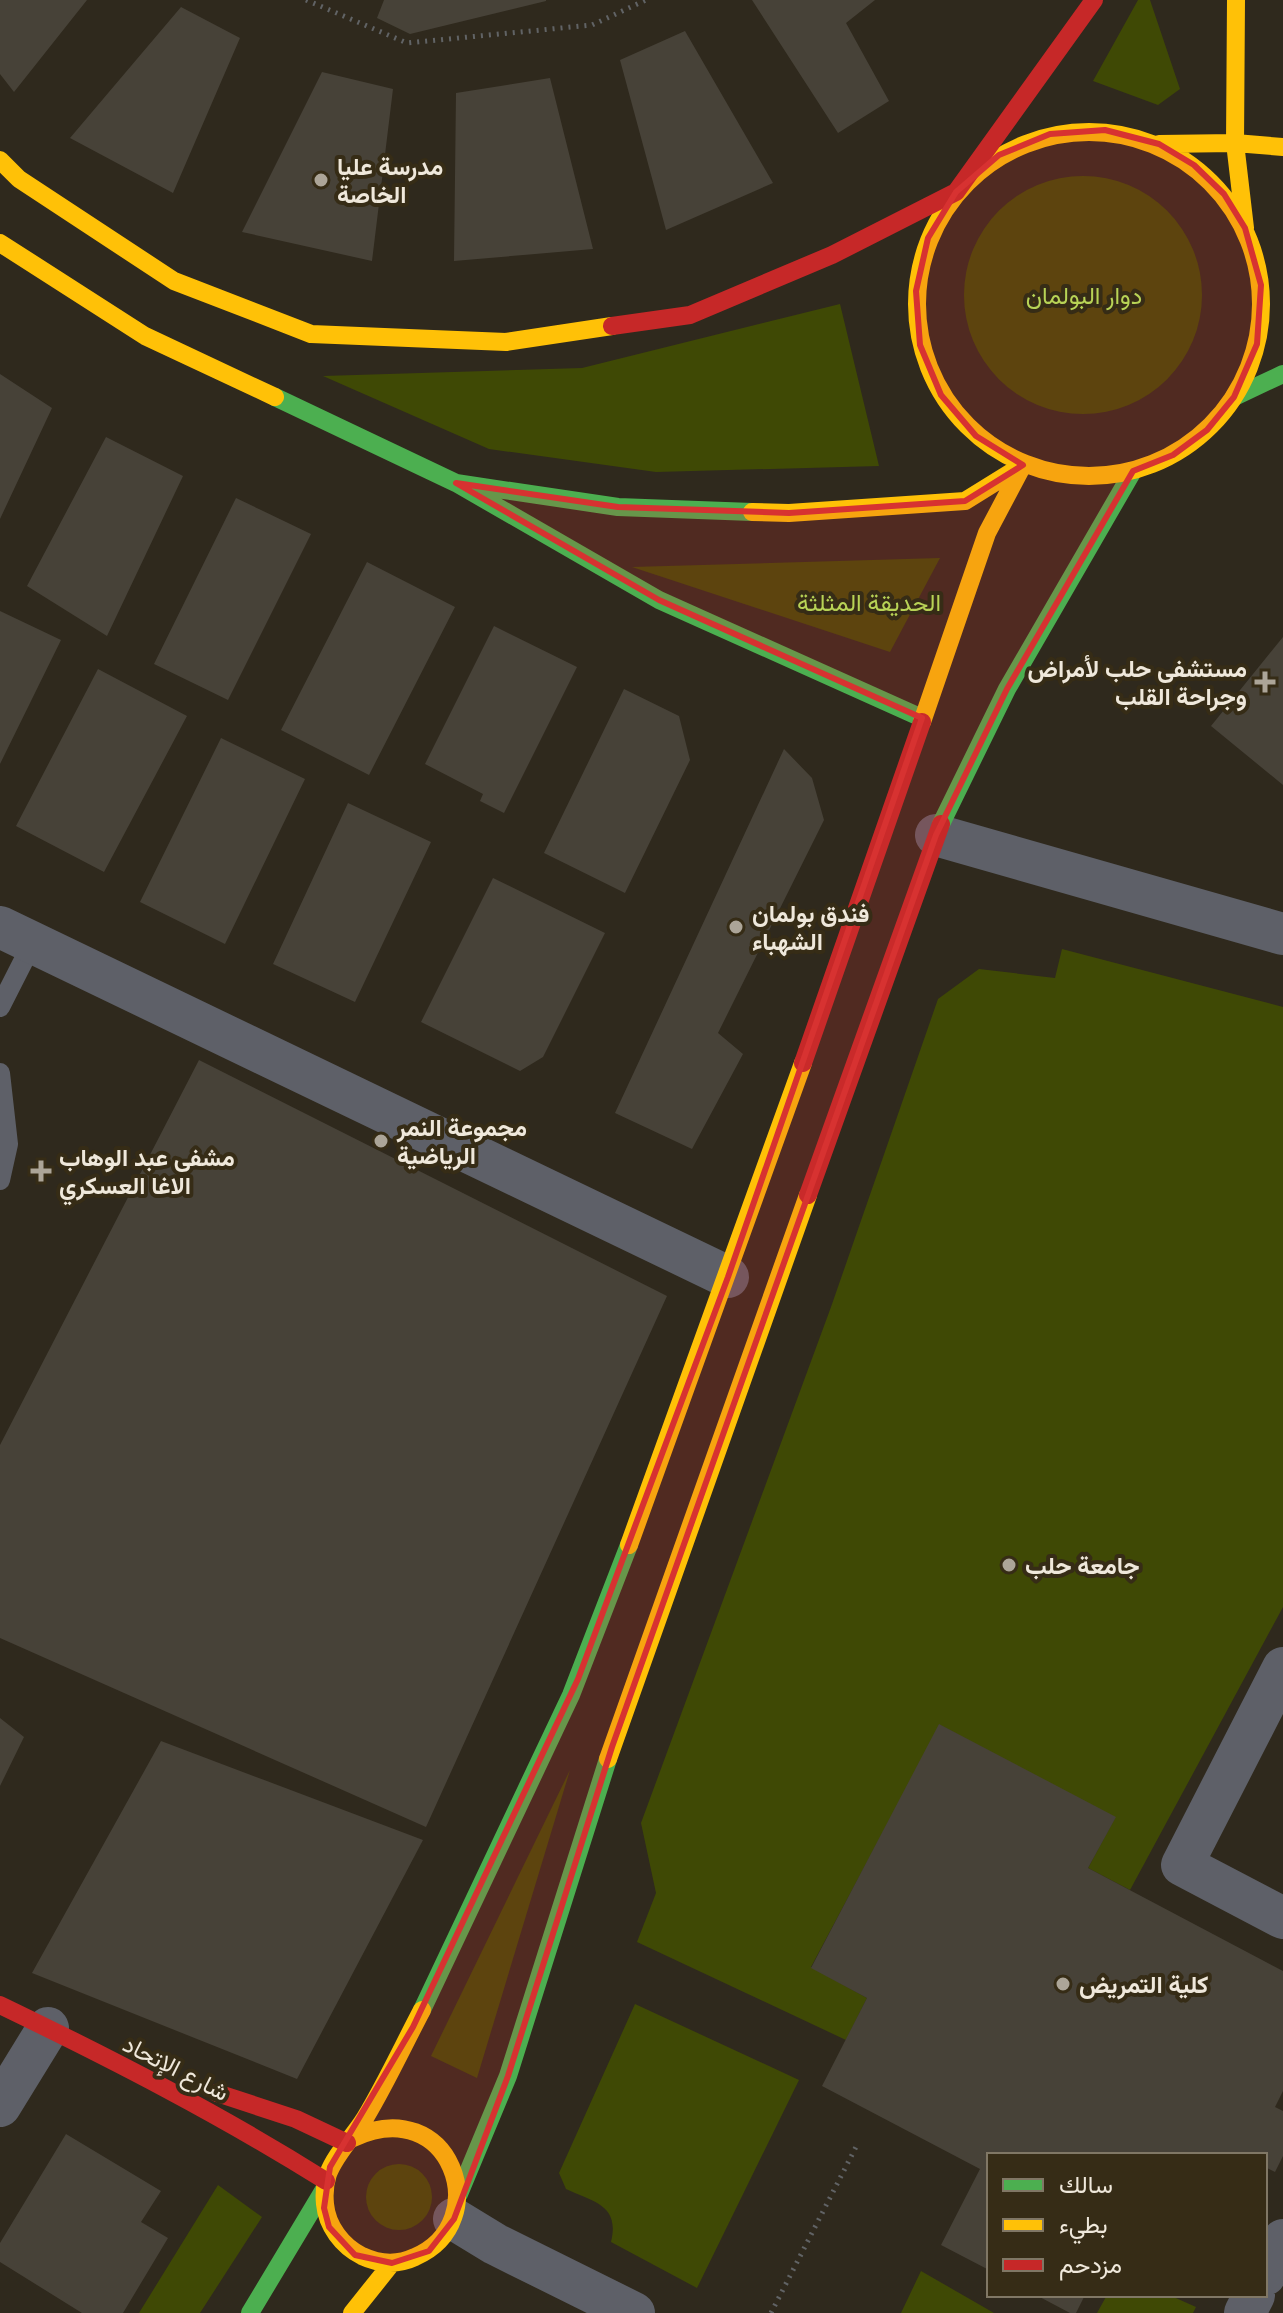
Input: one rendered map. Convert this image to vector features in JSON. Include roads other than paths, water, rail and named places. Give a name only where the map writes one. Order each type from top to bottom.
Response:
[{"type":"main road","points":[[1094,0],[956,192],[928,238],[916,291],[920,345],[941,395],[976,436],[1023,465],[1077,477],[1133,471],[1173,455],[1184,447],[1207,430],[1234,397],[1257,344],[1261,285],[1245,228],[1235,143],[1236,0]]},
{"type":"main road","points":[[0,160],[19,179],[174,281],[311,334],[506,342],[690,315],[832,255],[956,192],[999,155],[1050,134],[1105,130],[1159,144],[1235,143],[1283,147]]},
{"type":"main road","points":[[1159,144],[1194,165],[1224,194],[1245,228]]},
{"type":"main road","points":[[0,243],[145,336],[456,483],[659,600],[922,718]]},
{"type":"main road","points":[[1234,397],[1283,374]]},
{"type":"main road","points":[[456,483],[618,507],[789,513],[965,501],[1023,465]]},
{"type":"main road","points":[[1023,465],[987,533],[728,1277],[578,1679],[413,2027],[350,2140],[330,2167],[324,2208],[329,2227],[355,2255],[373,2262],[411,2260],[429,2251],[444,2237],[508,2076],[612,1747],[936,835],[1007,689],[1133,471]]},
{"type":"main road","name":"شارع الإتحاد","points":[[0,2005],[254,2136],[325,2185]]},
{"type":"main road","points":[[133,2072],[243,2100],[350,2140],[375,2128],[400,2127],[422,2134],[441,2149],[454,2170],[456,2206]]},
{"type":"main road","points":[[250,2313],[325,2185]]},
{"type":"main road","points":[[352,2313],[392,2263]]},
{"type":"street","points":[[936,835],[1283,934]]},
{"type":"street","points":[[16,935],[728,1277]]},
{"type":"street","points":[[1283,1668],[1182,1865],[1283,1918]]},
{"type":"street","points":[[0,2106],[48,2028]]},
{"type":"street","points":[[456,2206],[495,2244],[634,2313]]},
{"type":"street","points":[[1267,2271],[1283,2240]]},
{"type":"lane","points":[[0,1007],[16,935]]},
{"type":"lane","points":[[0,1073],[8,1144],[0,1180]]},
{"type":"place","name":"مدرسة عليا الخاصة","points":[[321,180]]},
{"type":"place","name":"مستشفى حلب لأمراض وجراحة القلب","points":[[1265,682]]},
{"type":"place","name":"فندق بولمان الشهباء","points":[[736,927]]},
{"type":"place","name":"مجموعة النمر الرياضية","points":[[381,1141]]},
{"type":"place","name":"مشفى عبد الوهاب الاغا العسكري","points":[[41,1171]]},
{"type":"place","name":"جامعة حلب","points":[[1009,1565]]},
{"type":"place","name":"كلية التمريض","points":[[1063,1984]]},
{"type":"park label","name":"دوار البولمان","points":[[1084,295]]},
{"type":"park label","name":"الحديقة المثلثة","points":[[869,602]]}]
